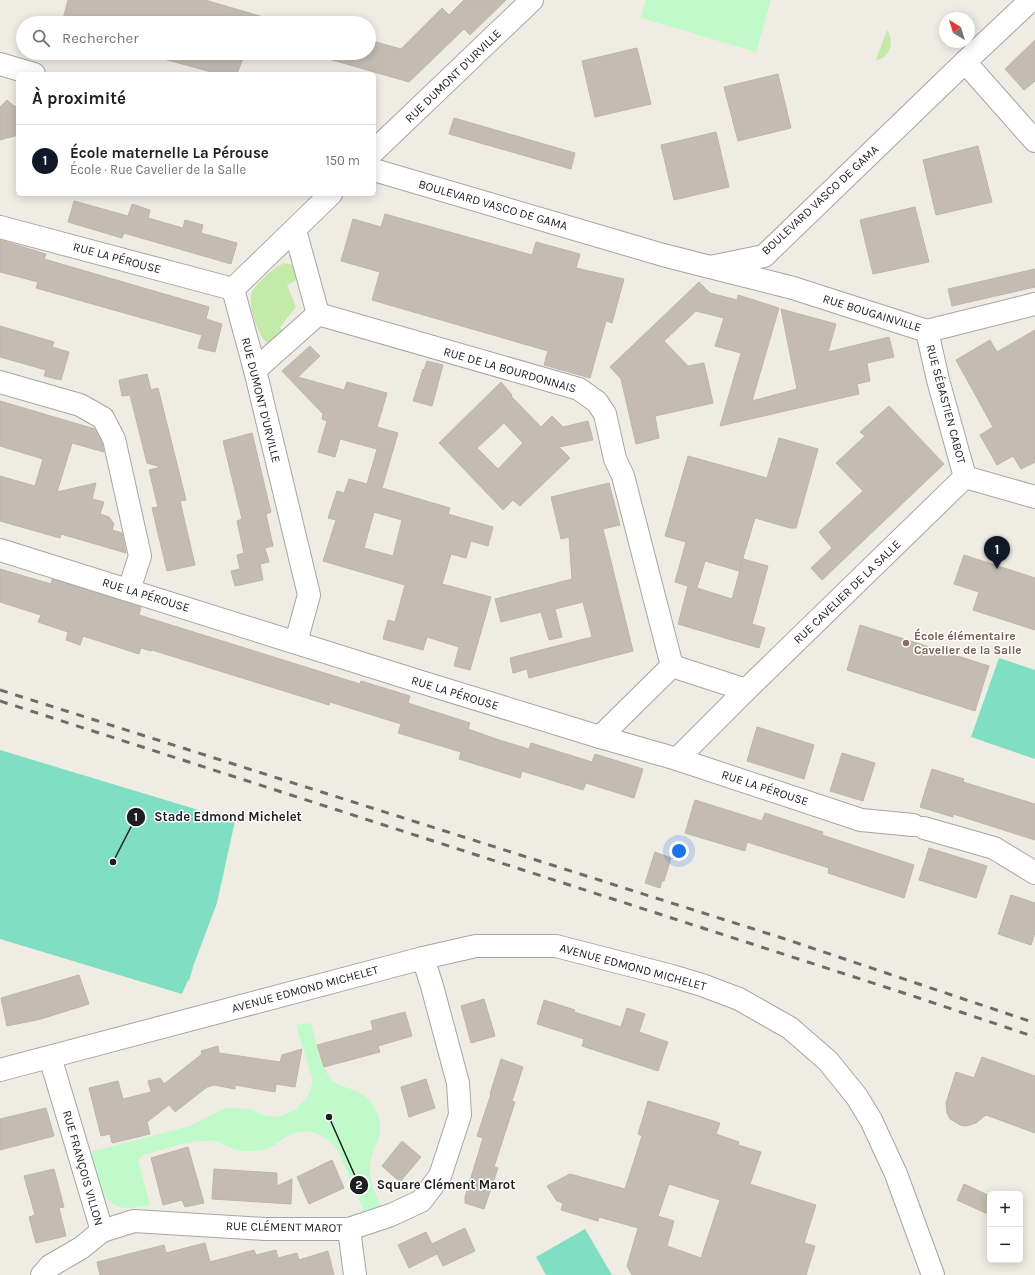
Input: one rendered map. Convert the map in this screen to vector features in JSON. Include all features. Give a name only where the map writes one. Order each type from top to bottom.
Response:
[{"type":"street","name":"RUE DUMONT D'URVILLE","points":[[376,149],[532,0]]},
{"type":"street","name":"BOULEVARD VASCO DE GAMA","points":[[376,171],[663,255],[710,267],[764,256],[1031,0]]},
{"type":"street","points":[[965,62],[1035,141]]},
{"type":"street","points":[[0,64],[27,72]]},
{"type":"street","points":[[233,289],[329,196]]},
{"type":"street","name":"RUE LA PÉROUSE","points":[[0,227],[233,289]]},
{"type":"street","points":[[254,370],[318,314],[295,230]]},
{"type":"street","name":"RUE BOUGAINVILLE","points":[[710,267],[793,288],[927,331],[1035,304]]},
{"type":"street","name":"RUE DUMONT D'URVILLE","points":[[233,289],[309,595],[296,642]]},
{"type":"street","name":"RUE DE LA BOURDONNAIS","points":[[318,314],[579,389],[597,402],[606,414],[615,459],[623,476],[672,666]]},
{"type":"street","name":"RUE SÉBASTIEN CABOT","points":[[927,331],[938,380],[965,477]]},
{"type":"street","points":[[0,382],[80,404],[103,418],[114,439],[140,556],[129,590]]},
{"type":"street","points":[[965,477],[1035,497]]},
{"type":"street","name":"RUE CAVELIER DE LA SALLE","points":[[678,759],[746,690],[965,477]]},
{"type":"street","name":"RUE LA PÉROUSE","points":[[0,550],[600,737],[678,759],[861,820],[918,827],[994,848],[1035,873]]},
{"type":"street","points":[[600,737],[672,666],[746,690]]},
{"type":"street","name":"AVENUE EDMOND MICHELET","points":[[0,1070],[423,958],[476,946],[556,946],[672,976],[702,985],[739,999],[790,1028],[828,1061],[857,1097],[881,1139],[896,1174],[933,1275]]},
{"type":"street","name":"RUE CLÉMENT MAROT","points":[[102,1232],[134,1221],[265,1229],[349,1229],[391,1215],[421,1201],[440,1176],[460,1115],[458,1083],[423,958]]},
{"type":"street","name":"RUE FRANÇOIS VILLON","points":[[42,1275],[50,1266],[81,1248],[102,1232],[50,1057]]},
{"type":"street","points":[[349,1229],[355,1275]]},
{"type":"green space","points":[[646,0],[771,0],[756,52],[641,18]]},
{"type":"green space","points":[[887,30],[891,39],[890,49],[885,56],[876,60]]},
{"type":"green space","points":[[284,263],[293,265],[301,278],[287,285],[296,307],[280,327],[285,337],[274,347],[264,340],[258,330],[252,310],[251,297],[254,288],[271,272]]},
{"type":"green space","points":[[999,658],[1035,670],[1035,759],[971,737]]},
{"type":"green space","points":[[0,750],[235,821],[217,903],[189,981],[188,980],[182,994],[0,939]]},
{"type":"green space","points":[[311,1023],[321,1061],[328,1075],[335,1083],[366,1097],[377,1113],[380,1122],[380,1129],[372,1154],[370,1173],[373,1188],[381,1206],[364,1211],[338,1151],[328,1140],[309,1131],[295,1133],[262,1150],[239,1150],[217,1141],[206,1141],[179,1145],[144,1155],[138,1160],[150,1205],[131,1208],[118,1206],[105,1196],[100,1188],[90,1152],[190,1126],[227,1108],[250,1109],[264,1115],[279,1117],[295,1110],[308,1096],[313,1081],[296,1025]]},
{"type":"green space","points":[[585,1229],[612,1275],[546,1275],[536,1257]]},
{"type":"building","points":[[68,0],[205,0],[260,16],[64,16]]},
{"type":"building","points":[[464,0],[506,0],[470,35],[464,29],[409,82],[332,60],[376,60],[376,42],[401,49],[442,8],[449,15]]},
{"type":"building","points":[[1035,40],[1035,81],[1024,90],[1005,69]]},
{"type":"building","points":[[637,48],[651,104],[595,117],[582,61]]},
{"type":"building","points":[[167,60],[242,60],[238,72],[212,72]]},
{"type":"building","points":[[778,74],[791,128],[738,141],[724,87]]},
{"type":"building","points":[[7,100],[16,106],[16,136],[0,140],[0,107]]},
{"type":"building","points":[[454,118],[575,153],[571,169],[449,134]]},
{"type":"building","points":[[716,132],[729,187],[674,200],[661,145]]},
{"type":"building","points":[[978,146],[992,202],[936,215],[923,160]]},
{"type":"building","points":[[74,201],[128,216],[132,204],[150,210],[148,218],[183,228],[185,220],[203,225],[201,233],[237,243],[231,264],[124,233],[122,238],[68,222]]},
{"type":"building","points":[[915,207],[929,262],[873,274],[860,220]]},
{"type":"building","points":[[385,214],[532,255],[536,242],[580,254],[576,268],[624,279],[612,323],[606,321],[590,378],[544,365],[548,351],[372,300],[380,272],[341,261],[353,219],[381,227]]},
{"type":"building","points":[[0,240],[46,254],[44,259],[209,307],[206,319],[222,324],[215,352],[198,348],[202,335],[36,288],[38,282],[0,272]]},
{"type":"building","points":[[1035,269],[1035,287],[952,306],[948,289]]},
{"type":"building","points":[[699,282],[710,293],[737,300],[738,295],[779,308],[752,401],[797,389],[781,309],[836,324],[828,352],[889,337],[894,357],[867,363],[870,381],[857,384],[859,394],[720,426],[741,353],[715,346],[724,318],[696,311],[664,341],[688,366],[704,363],[713,403],[655,416],[659,438],[636,444],[621,379],[610,367]]},
{"type":"building","points":[[0,326],[54,342],[52,347],[69,352],[61,380],[44,376],[46,370],[0,357]]},
{"type":"building","points":[[1035,330],[1035,462],[1021,469],[1013,456],[997,465],[980,435],[993,427],[956,360],[990,340],[997,352]]},
{"type":"building","points":[[310,346],[320,356],[298,377],[344,390],[347,382],[387,393],[377,427],[398,433],[382,488],[450,508],[448,514],[493,527],[488,546],[471,541],[466,558],[451,554],[442,584],[491,597],[470,670],[454,666],[459,647],[427,637],[423,650],[383,639],[388,620],[395,622],[405,585],[323,561],[336,520],[328,518],[337,491],[344,493],[349,479],[367,484],[377,449],[340,439],[335,457],[318,452],[327,421],[322,419],[323,414],[282,371]],"holes":[[[374,512],[402,520],[393,556],[364,548]]]},
{"type":"building","points":[[427,361],[443,365],[432,406],[413,401]]},
{"type":"building","points":[[147,374],[151,390],[158,388],[186,500],[180,501],[195,565],[167,571],[152,508],[158,507],[149,470],[161,467],[147,463],[130,395],[122,396],[119,380]]},
{"type":"building","points":[[501,382],[512,395],[511,396],[541,427],[552,416],[563,427],[588,421],[593,440],[559,447],[570,458],[520,506],[513,500],[503,510],[439,443]],"holes":[[[504,423],[523,443],[498,469],[477,448]]]},
{"type":"building","points":[[0,401],[95,429],[102,443],[104,452],[72,443],[57,492],[96,483],[92,499],[104,502],[100,514],[109,517],[114,524],[112,530],[122,533],[126,553],[61,534],[60,538],[0,521],[0,476],[35,486],[43,459],[0,446]]},
{"type":"building","points":[[889,406],[944,464],[822,580],[811,568],[832,548],[819,532],[863,491],[836,463],[865,436],[860,432]]},
{"type":"building","points":[[252,433],[271,512],[266,514],[273,546],[265,548],[269,562],[260,564],[263,580],[235,586],[231,571],[240,569],[237,555],[244,553],[237,521],[242,519],[223,441]]},
{"type":"building","points":[[779,438],[818,449],[796,528],[790,528],[755,518],[739,571],[705,561],[697,588],[732,599],[743,559],[768,566],[752,624],[765,628],[759,648],[678,624],[688,586],[675,582],[686,542],[665,536],[688,456],[767,478]]},
{"type":"building","points":[[609,483],[620,525],[603,529],[633,651],[529,678],[527,669],[513,673],[510,658],[592,637],[583,602],[555,609],[562,637],[549,640],[541,612],[501,622],[495,599],[572,579],[569,537],[561,539],[551,497]]},
{"type":"building","points":[[964,555],[1035,578],[1035,630],[973,610],[979,592],[954,584]]},
{"type":"building","points":[[0,569],[51,584],[52,579],[141,607],[139,615],[360,684],[361,681],[410,696],[408,703],[470,723],[468,729],[499,740],[529,749],[531,743],[592,762],[595,754],[643,769],[634,798],[586,783],[583,790],[522,771],[520,778],[459,759],[461,752],[398,733],[401,724],[330,702],[329,705],[152,650],[141,648],[139,654],[83,636],[80,645],[66,640],[68,632],[38,622],[41,615],[0,602]]},
{"type":"building","points":[[860,625],[989,666],[975,711],[847,670]]},
{"type":"building","points":[[757,727],[814,745],[804,779],[747,761]]},
{"type":"building","points":[[842,753],[875,763],[863,801],[830,791]]},
{"type":"building","points":[[932,769],[964,779],[963,782],[1035,804],[1035,840],[953,814],[953,817],[920,807]]},
{"type":"building","points":[[695,800],[762,821],[765,813],[823,832],[822,835],[914,865],[904,898],[828,873],[829,868],[747,842],[745,851],[685,833]]},
{"type":"building","points":[[929,848],[987,866],[976,898],[919,880]]},
{"type":"building","points":[[655,852],[671,858],[664,881],[662,881],[660,888],[645,883]]},
{"type":"building","points":[[1011,895],[1035,903],[1035,933],[1031,945],[998,934]]},
{"type":"building","points":[[79,975],[89,1004],[41,1019],[7,1026],[1,998]]},
{"type":"building","points":[[484,999],[495,1036],[471,1043],[461,1006]]},
{"type":"building","points":[[544,1000],[575,1010],[574,1012],[621,1027],[627,1008],[645,1014],[639,1032],[668,1042],[658,1071],[582,1046],[584,1039],[537,1024]]},
{"type":"building","points":[[405,1012],[412,1036],[378,1046],[380,1052],[324,1067],[317,1045],[373,1030],[371,1021]]},
{"type":"building","points":[[218,1046],[219,1053],[280,1062],[282,1055],[302,1049],[295,1087],[276,1084],[275,1092],[235,1085],[235,1089],[214,1085],[207,1087],[175,1112],[169,1105],[147,1122],[150,1134],[112,1143],[110,1134],[101,1136],[89,1088],[118,1081],[123,1099],[151,1092],[148,1081],[160,1078],[164,1084],[202,1054],[201,1051]]},
{"type":"building","points":[[982,1057],[1035,1076],[1035,1133],[986,1115],[976,1123],[966,1126],[960,1125],[950,1119],[947,1113],[946,1103],[956,1072],[974,1078]]},
{"type":"building","points":[[501,1059],[523,1067],[512,1101],[515,1102],[494,1167],[498,1168],[484,1209],[465,1203],[465,1197],[483,1138],[477,1136]]},
{"type":"building","points":[[426,1079],[435,1108],[409,1117],[401,1087]]},
{"type":"building","points":[[648,1101],[720,1123],[716,1134],[739,1142],[738,1145],[761,1152],[750,1184],[816,1205],[804,1243],[815,1246],[806,1275],[632,1275],[627,1266],[638,1228],[599,1217],[598,1221],[561,1210],[563,1203],[557,1201],[547,1186],[570,1174],[625,1189],[642,1136],[638,1134]],"holes":[[[669,1184],[720,1200],[701,1258],[667,1246],[674,1221],[658,1216]]]},
{"type":"building","points":[[46,1108],[54,1136],[0,1150],[0,1119]]},
{"type":"building","points":[[402,1141],[421,1157],[400,1182],[382,1166]]},
{"type":"building","points":[[188,1147],[204,1203],[185,1207],[182,1200],[163,1205],[151,1158]]},
{"type":"building","points":[[332,1160],[344,1188],[309,1204],[297,1177]]},
{"type":"building","points":[[54,1169],[64,1207],[59,1208],[66,1236],[36,1243],[29,1217],[35,1215],[24,1176]]},
{"type":"building","points":[[214,1169],[277,1173],[277,1186],[292,1179],[291,1204],[212,1199]]},
{"type":"building","points":[[964,1184],[987,1195],[987,1214],[957,1200]]},
{"type":"building","points":[[465,1228],[475,1251],[443,1266],[434,1247],[437,1254],[409,1268],[398,1245],[426,1232],[432,1244]]},
{"type":"building","points":[[205,1243],[210,1262],[254,1250],[256,1255],[276,1250],[278,1258],[297,1253],[299,1260],[328,1251],[334,1275],[100,1275],[97,1262],[164,1245],[166,1253]]},
{"type":"railway","points":[[0,690],[782,938],[1035,1023]]},
{"type":"railway","points":[[0,701],[913,996],[1035,1037]]},
{"type":"place","name":"École maternelle La Pérouse","points":[[997,569]]},
{"type":"place","name":"École élémentaire Cavelier de la Salle","points":[[906,643]]},
{"type":"place","name":"Stade Edmond Michelet","points":[[113,862]]},
{"type":"place","name":"Square Clément Marot","points":[[329,1117]]}]
